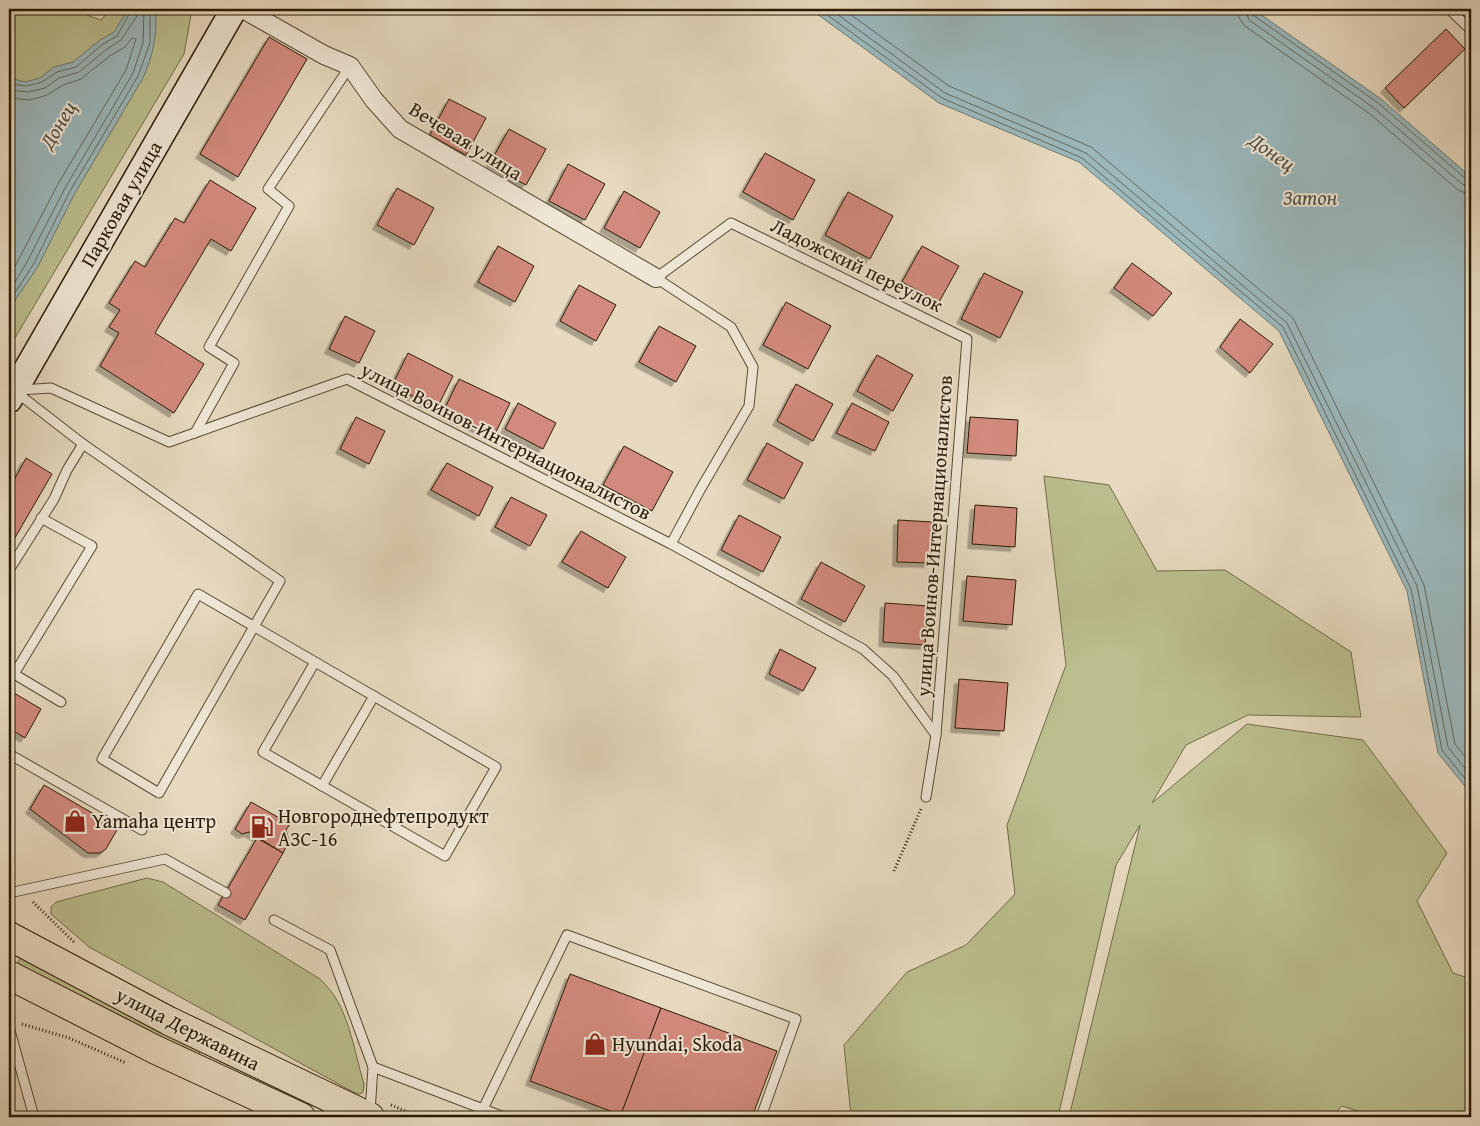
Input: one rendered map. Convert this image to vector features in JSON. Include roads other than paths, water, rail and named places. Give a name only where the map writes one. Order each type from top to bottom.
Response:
[{"type":"main road","name":"улица Державина","points":[[9,936],[169,1021],[370,1117]]},
{"type":"main road","name":"улица Державина","points":[[9,975],[156,1050],[301,1117]]},
{"type":"street","name":"Парковая улица","points":[[11,395],[234,9]]},
{"type":"street","points":[[243,9],[324,55],[350,66]]},
{"type":"street","name":"Вечевая улица","points":[[350,66],[374,100],[400,129],[656,278]]},
{"type":"lane","points":[[1449,9],[1471,30]]},
{"type":"lane","points":[[195,433],[234,363],[209,347],[289,206],[268,189],[350,66]]},
{"type":"lane","name":"Ладожский переулок","points":[[656,278],[731,223],[967,339]]},
{"type":"lane","points":[[656,278],[731,328],[753,368],[750,406],[700,490],[671,544]]},
{"type":"lane","name":"улица Воинов-Интернационалистов","points":[[926,797],[936,735],[967,339]]},
{"type":"lane","name":"улица Воинов-Интернационалистов","points":[[11,395],[51,388],[169,442],[347,379],[671,544],[864,649],[893,676],[936,735]]},
{"type":"lane","points":[[11,395],[280,581],[254,627],[159,793],[102,759],[198,594],[254,627],[315,662],[374,696],[496,767],[444,856],[263,752],[315,662]]},
{"type":"lane","points":[[9,570],[54,498],[66,470],[83,444]]},
{"type":"lane","points":[[41,518],[92,546],[11,673],[61,702]]},
{"type":"lane","points":[[322,786],[374,696]]},
{"type":"lane","points":[[9,754],[142,830]]},
{"type":"lane","points":[[10,891],[165,859],[226,893]]},
{"type":"lane","points":[[274,920],[330,950],[373,1067],[370,1117]]},
{"type":"lane","points":[[483,1109],[567,935],[796,1019],[761,1117]]},
{"type":"lane","points":[[9,1027],[34,1117]]},
{"type":"lane","points":[[373,1067],[504,1117]]},
{"type":"water","name":"Донец","points":[[128,9],[155,9],[155,36],[147,69],[75,193],[37,268],[9,309],[9,78],[25,82],[40,78],[54,67],[73,62],[100,40],[114,32]]},
{"type":"water","name":"Затон","points":[[807,9],[1253,9],[1381,99],[1471,177],[1471,794],[1438,753],[1407,591],[1279,331],[1079,162],[939,103],[813,11]]},
{"type":"place","name":"Yamaha центр","points":[[75,821]]},
{"type":"place","name":"Новгороднефтепродукт АЗС-16","points":[[262,827]]},
{"type":"place","name":"Hyundai, Skoda","points":[[595,1044]]}]
